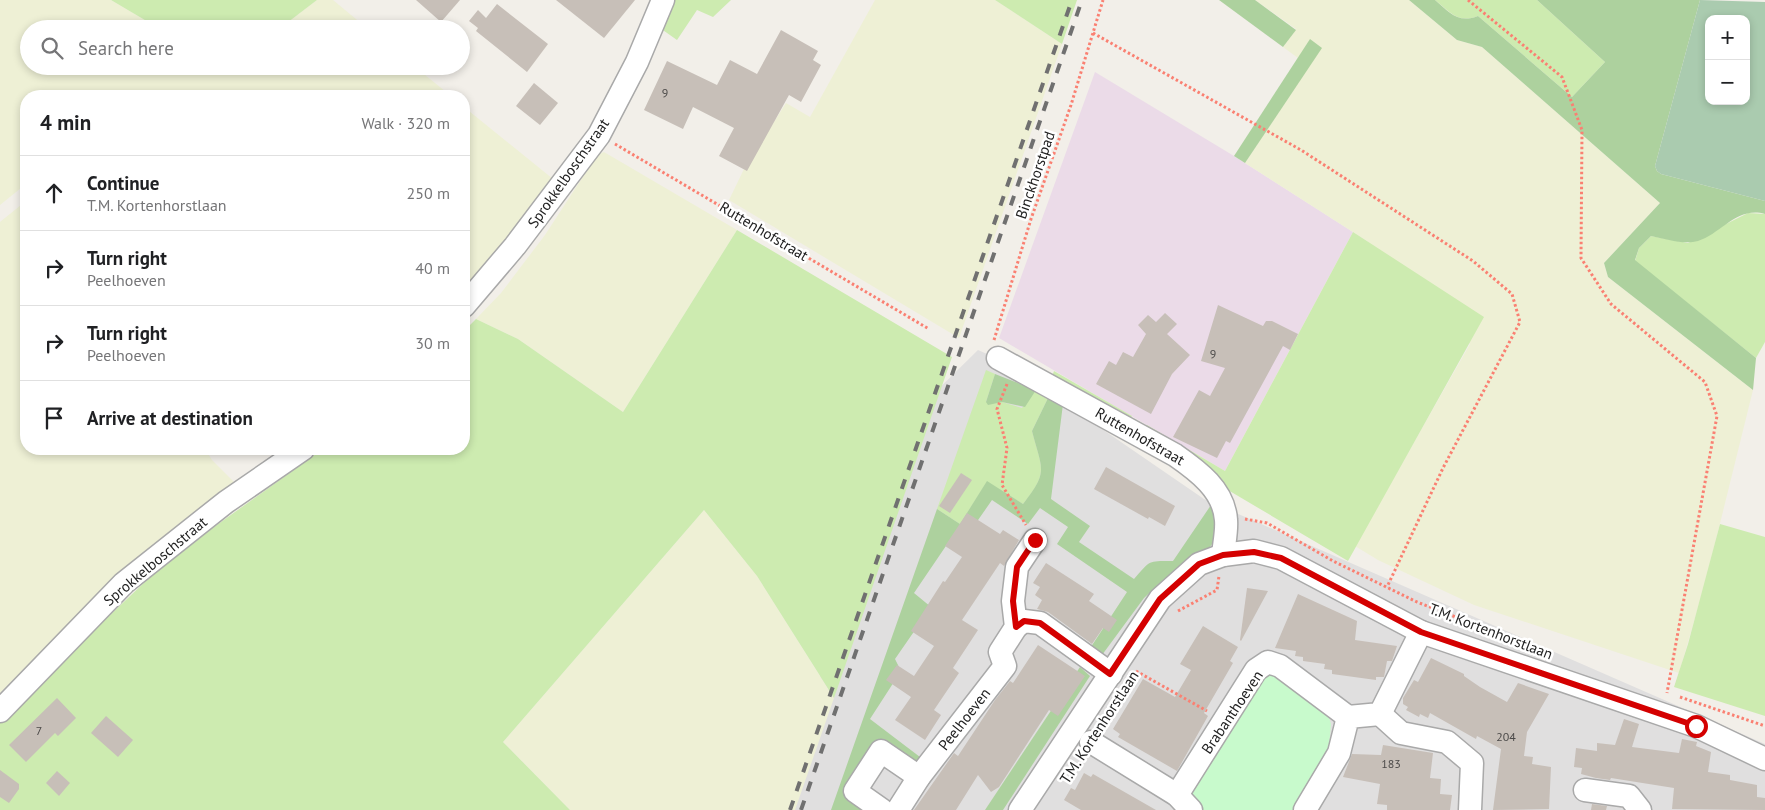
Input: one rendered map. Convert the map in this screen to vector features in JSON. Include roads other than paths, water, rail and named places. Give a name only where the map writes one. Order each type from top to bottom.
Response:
[{"type":"street","name":"Sprokkelboschstraat","points":[[470,299],[515,246],[598,135],[637,62],[663,0]]},
{"type":"street","name":"Ruttenhofstraat","points":[[1006,362],[1175,455],[1202,474],[1223,503],[1226,521],[1223,555]]},
{"type":"street","name":"Sprokkelboschstraat","points":[[0,711],[124,583],[226,502],[294,455]]},
{"type":"street","points":[[1016,627],[1013,601],[1017,567],[1035,540]]},
{"type":"street","name":"T.M. Kortenhorstlaan","points":[[1020,810],[1121,675],[1160,599],[1199,564],[1223,555],[1254,552],[1281,558],[1421,632],[1696,726],[1765,759]]},
{"type":"street","points":[[1016,627],[1024,621],[1040,623],[1121,675]]},
{"type":"street","name":"Peelhoeven","points":[[898,810],[919,777],[1005,666],[1000,652],[1016,627]]},
{"type":"street","points":[[1380,714],[1421,632]]},
{"type":"street","name":"Brabanthoeven","points":[[1091,742],[1184,803],[1224,721],[1256,670],[1268,662],[1280,666],[1348,717]]},
{"type":"street","points":[[1305,810],[1339,753],[1348,717],[1380,714],[1401,733],[1447,742],[1472,764],[1470,810]]},
{"type":"street","points":[[882,810],[855,791],[881,751],[919,777]]},
{"type":"street","points":[[1585,790],[1628,796],[1640,810]]},
{"type":"railway","points":[[790,810],[1072,0]]},
{"type":"railway","points":[[801,810],[1082,0]]}]
